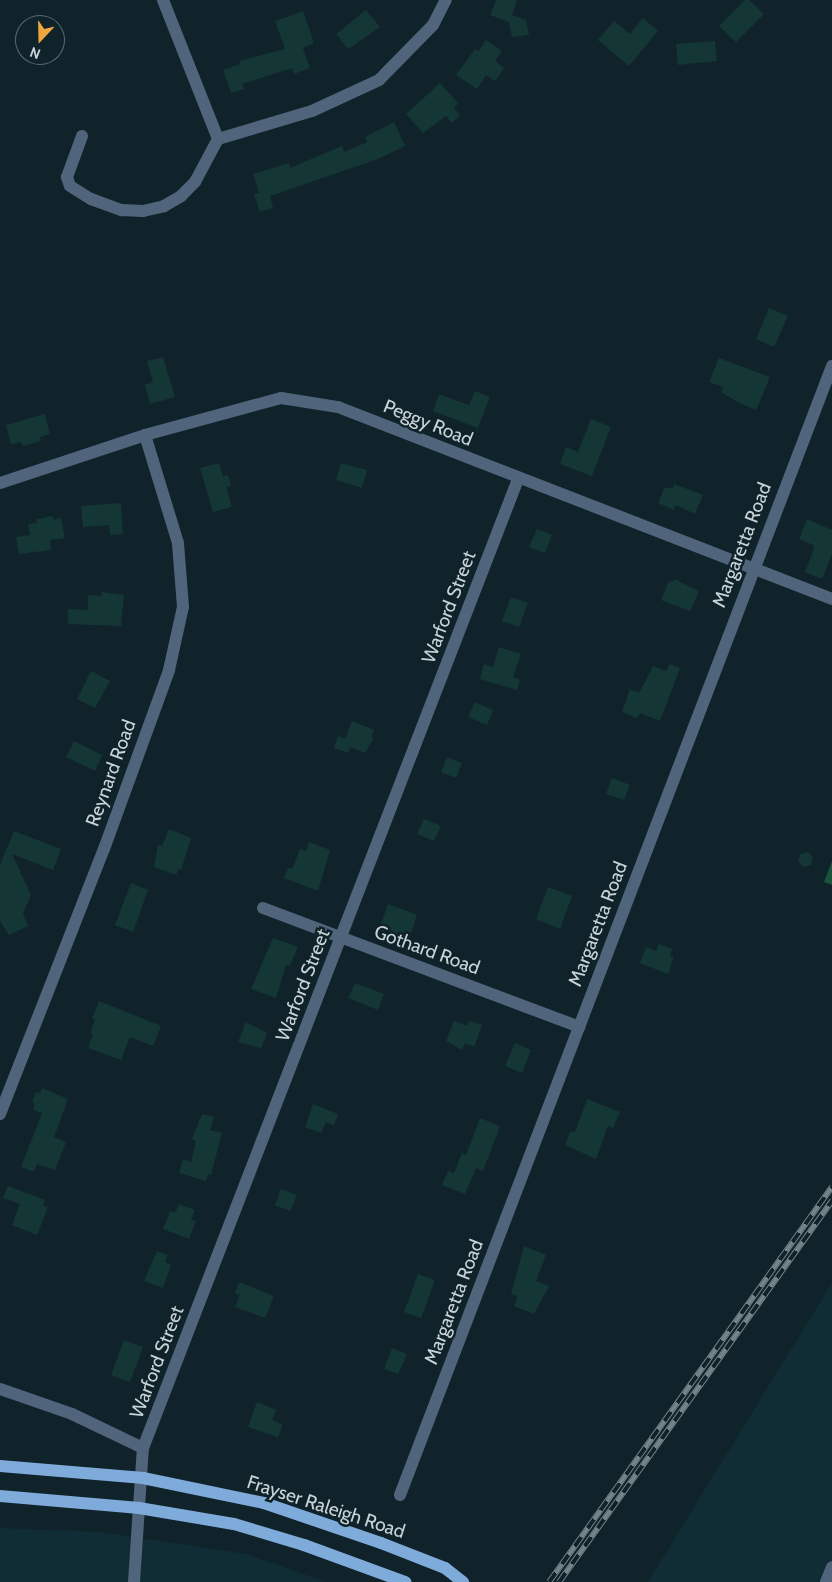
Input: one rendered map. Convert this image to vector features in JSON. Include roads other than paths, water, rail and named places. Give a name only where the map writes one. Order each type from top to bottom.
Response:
[{"type":"main road","name":"Frayser Raleigh Road","points":[[0,1466],[143,1478],[276,1507],[445,1568],[463,1582]]},
{"type":"main road","points":[[0,1496],[139,1508],[234,1524],[405,1582]]},
{"type":"street","points":[[163,0],[218,139]]},
{"type":"street","points":[[82,136],[66,177],[70,186],[106,206],[143,211],[181,196],[195,182],[218,139],[312,111],[379,80],[433,24],[446,0]]},
{"type":"street","name":"Margaretta Road","points":[[400,1495],[832,366]]},
{"type":"street","name":"Peggy Road","points":[[0,483],[145,435],[282,398],[338,407],[518,479],[832,599]]},
{"type":"street","name":"Reynard Road","points":[[0,1114],[169,670],[183,607],[178,543],[145,435]]},
{"type":"street","name":"Warford Street","points":[[134,1582],[143,1478],[143,1448],[518,479]]},
{"type":"street","name":"Gothard Road","points":[[263,908],[579,1026]]},
{"type":"street","points":[[0,1390],[72,1414],[143,1448]]},
{"type":"street","points":[[826,1582],[832,1567]]},
{"type":"railway","points":[[549,1582],[832,1187]]},
{"type":"railway","points":[[559,1582],[832,1201]]}]
